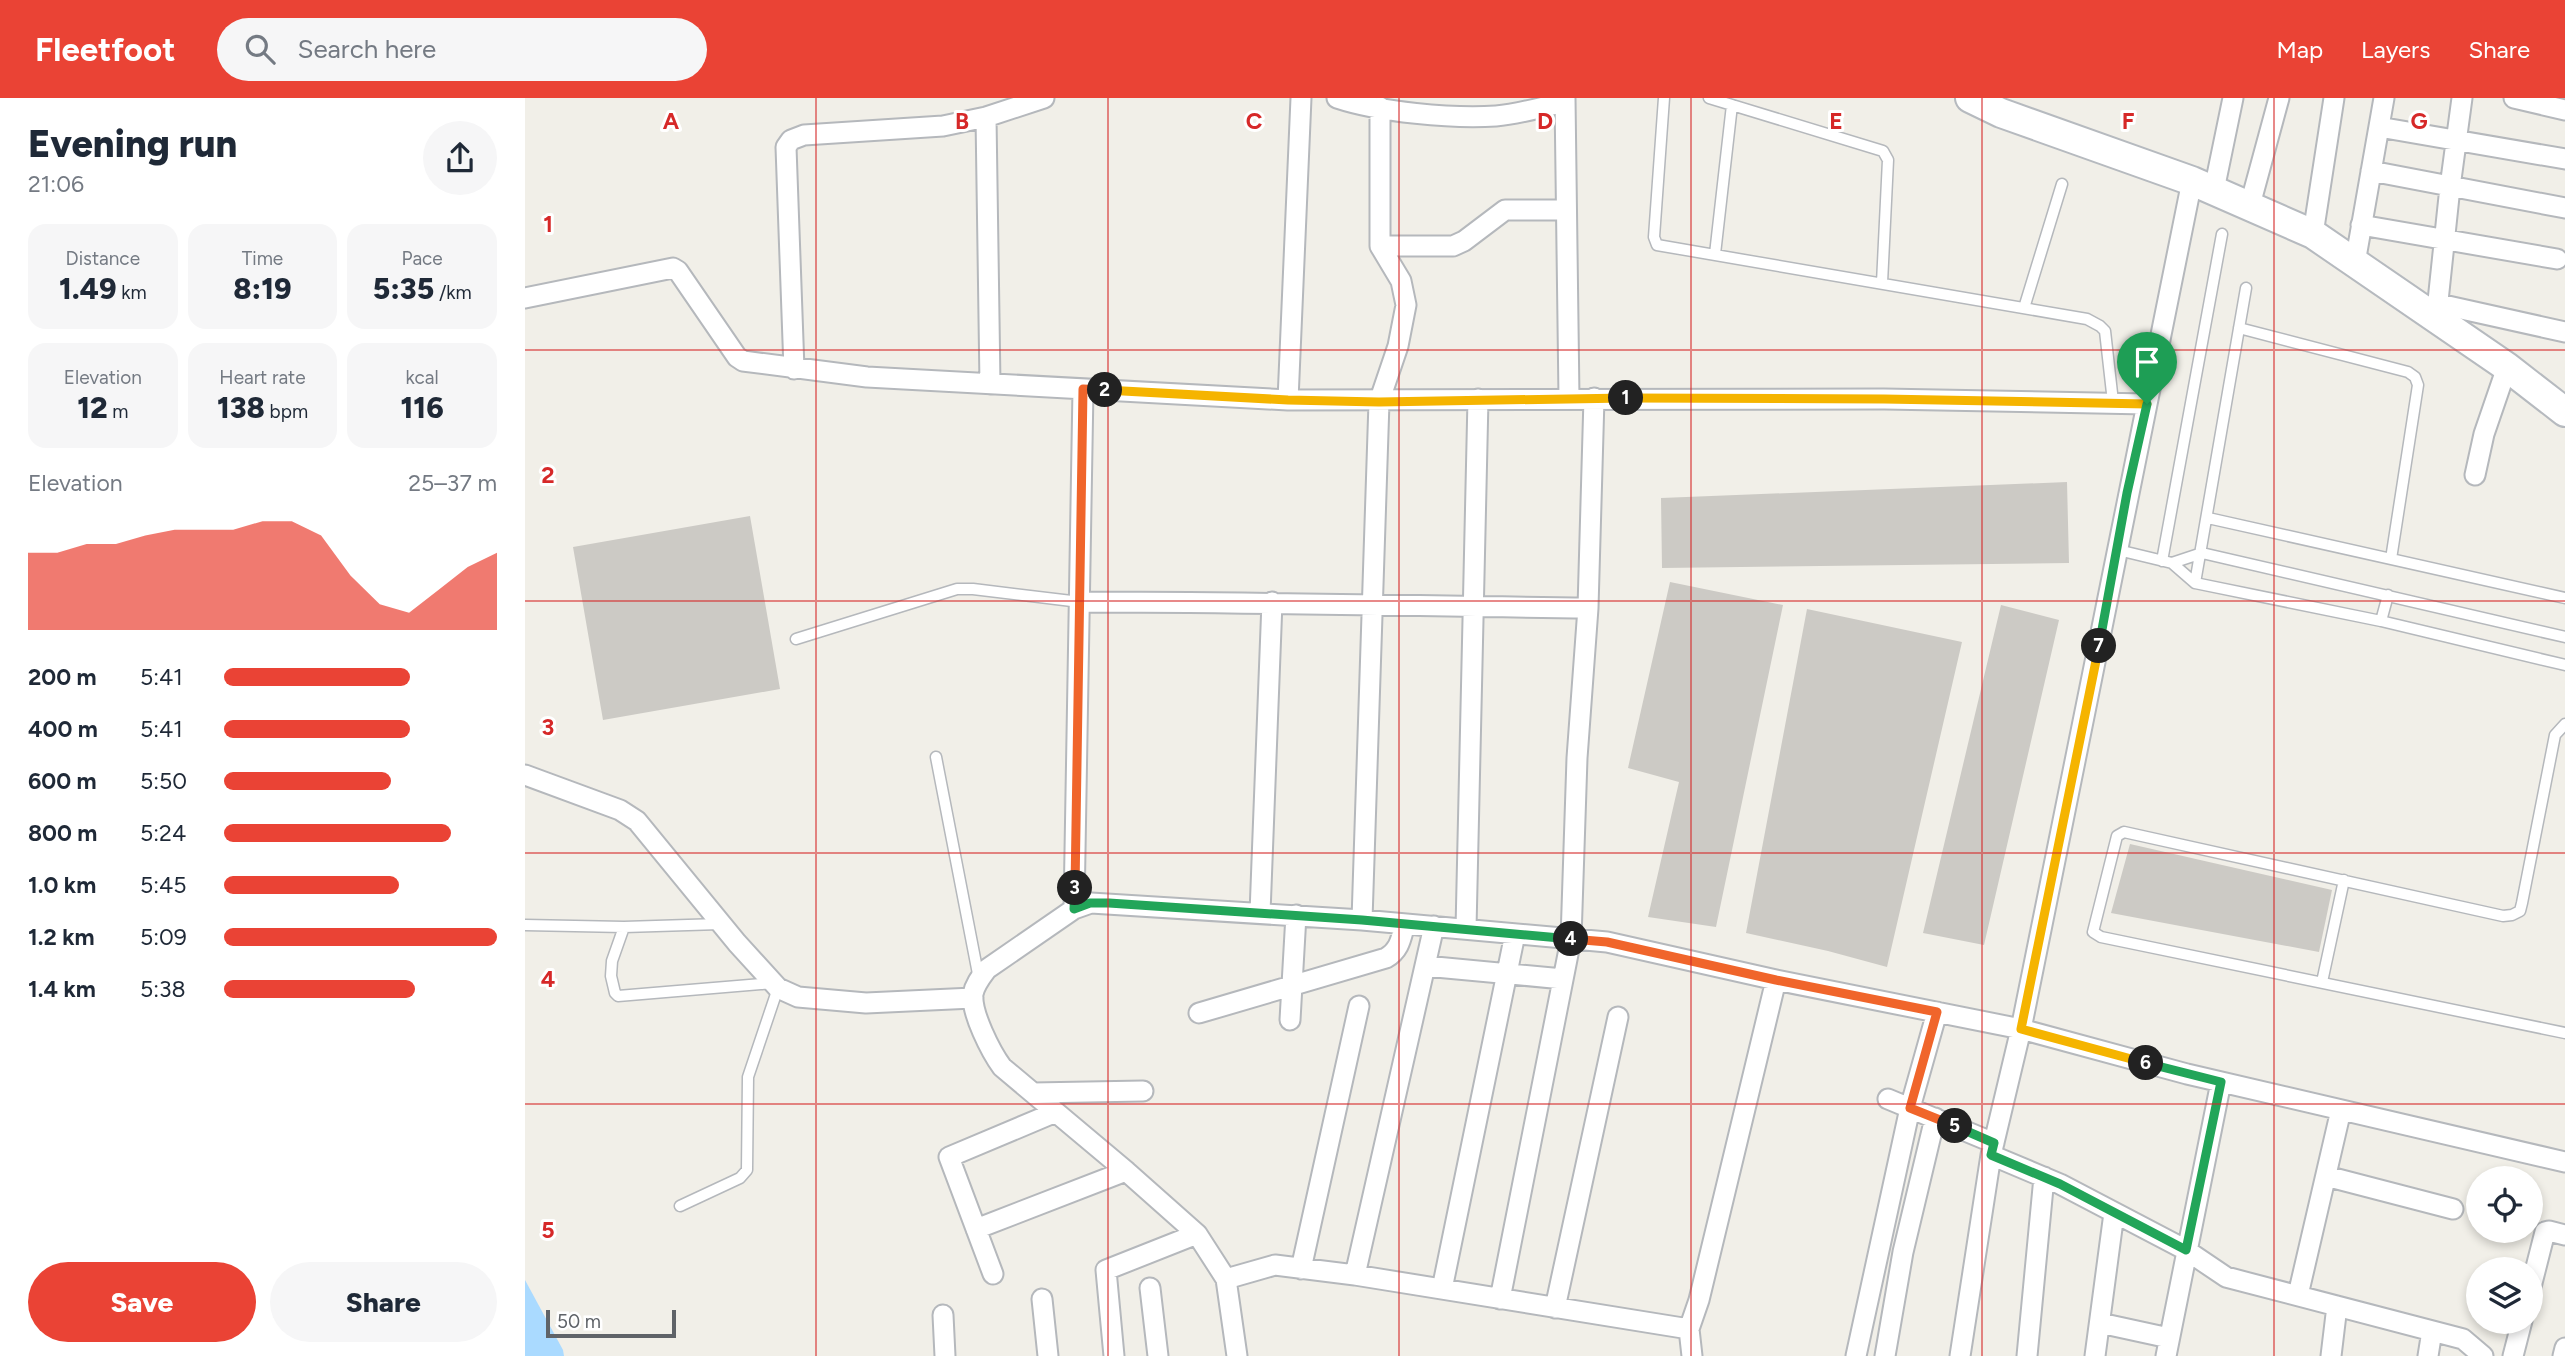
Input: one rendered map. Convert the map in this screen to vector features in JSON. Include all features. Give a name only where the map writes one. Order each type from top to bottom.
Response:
[{"type":"street","points":[[794,369],[786,147],[791,141],[804,135],[927,128],[986,117],[1044,98]]},
{"type":"street","points":[[1288,400],[1301,98]]},
{"type":"street","points":[[1336,98],[1420,113],[1496,116],[1565,100],[1569,398]]},
{"type":"street","points":[[1971,98],[2001,113],[2203,185],[2313,234],[2355,263],[2437,312],[2565,412]]},
{"type":"street","points":[[1960,1356],[1993,1149],[2021,1029],[2118,551],[2127,493],[2203,185],[2233,98]]},
{"type":"street","points":[[2250,205],[2279,98]]},
{"type":"street","points":[[2313,234],[2334,98]]},
{"type":"street","points":[[2355,263],[2384,98]]},
{"type":"street","points":[[2437,312],[2462,98]]},
{"type":"street","points":[[2514,98],[2565,110]]},
{"type":"street","points":[[1362,920],[1379,402],[1398,346],[1406,305],[1401,281],[1380,246],[1380,107]]},
{"type":"street","points":[[986,117],[990,384]]},
{"type":"street","points":[[2379,128],[2565,159]]},
{"type":"street","points":[[2371,171],[2565,208]]},
{"type":"street","points":[[1380,246],[1453,246],[1464,241],[1505,210],[1566,210]]},
{"type":"street","points":[[2361,225],[2557,259]]},
{"type":"street","points":[[525,298],[675,268],[737,357],[750,364],[867,376],[1288,400],[1379,402],[1594,398],[2147,404]]},
{"type":"street","points":[[2437,312],[2565,332]]},
{"type":"street","points":[[2476,475],[2484,435],[2507,367]]},
{"type":"street","points":[[1074,909],[1083,389]]},
{"type":"street","points":[[1500,1299],[1571,939],[1577,758],[1588,608],[1594,398]]},
{"type":"street","points":[[1466,929],[1478,399]]},
{"type":"street","points":[[1080,602],[1272,602],[1371,606],[1588,608]]},
{"type":"street","points":[[1260,913],[1272,602]]},
{"type":"street","points":[[525,775],[620,810],[637,821],[776,985],[798,997],[866,1003],[973,998]]},
{"type":"street","points":[[1237,1356],[1226,1279],[1197,1234],[1002,1067],[994,1056],[973,998],[979,979],[987,969],[1074,909],[1090,903],[1405,923],[1607,942],[1776,980],[2021,1029],[2221,1082],[2565,1162]]},
{"type":"street","points":[[1290,1020],[1296,915]]},
{"type":"street","points":[[1199,1013],[1386,958],[1395,954],[1405,923]]},
{"type":"street","points":[[1355,1275],[1434,926]]},
{"type":"street","points":[[1442,1289],[1515,934]]},
{"type":"street","points":[[1425,966],[1563,979]]},
{"type":"street","points":[[1692,1356],[1689,1329],[1699,1300],[1776,980]]},
{"type":"street","points":[[1301,1269],[1359,1006]]},
{"type":"street","points":[[1856,1356],[1910,1108],[1937,1012]]},
{"type":"street","points":[[1555,1308],[1618,1017]]},
{"type":"street","points":[[2099,1323],[2168,1347],[2221,1082]]},
{"type":"street","points":[[1033,1093],[1143,1091]]},
{"type":"street","points":[[1888,1099],[1935,1118],[2186,1250],[2226,1277],[2463,1339],[2483,1356]]},
{"type":"street","points":[[2298,1296],[2341,1110]]},
{"type":"street","points":[[992,1274],[949,1157],[1056,1112]]},
{"type":"street","points":[[1885,1356],[1903,1252],[1935,1118]]},
{"type":"street","points":[[976,1228],[1126,1171]]},
{"type":"street","points":[[2326,1176],[2453,1209]]},
{"type":"street","points":[[2027,1356],[2044,1177]]},
{"type":"street","points":[[2095,1356],[2114,1213]]},
{"type":"street","points":[[2539,1257],[2545,1232],[2565,1236]]},
{"type":"street","points":[[1114,1356],[1106,1270],[1197,1234]]},
{"type":"street","points":[[1226,1279],[1275,1265],[1355,1275],[1689,1329]]},
{"type":"street","points":[[1150,1288],[1158,1356]]},
{"type":"street","points":[[1042,1299],[1048,1356]]},
{"type":"street","points":[[2331,1356],[2336,1306]]},
{"type":"street","points":[[943,1314],[945,1356]]},
{"type":"street","points":[[2428,1356],[2431,1331]]},
{"type":"street","points":[[2513,1356],[2519,1334]]},
{"type":"street","points":[[2563,1356],[2565,1348]]},
{"type":"lane","points":[[1664,98],[1655,242],[1661,246],[2087,318],[2100,326],[2107,339],[2113,402]]},
{"type":"lane","points":[[1709,98],[1883,151],[1888,160],[1882,283]]},
{"type":"lane","points":[[1715,254],[1732,105]]},
{"type":"lane","points":[[2024,307],[2062,184]]},
{"type":"lane","points":[[2167,562],[2222,234]]},
{"type":"lane","points":[[2195,583],[2246,288]]},
{"type":"lane","points":[[2239,328],[2408,372],[2415,377],[2418,385],[2391,559]]},
{"type":"lane","points":[[2208,518],[2565,598]]},
{"type":"lane","points":[[2118,551],[2167,562],[2195,583],[2381,621],[2565,665]]},
{"type":"lane","points":[[2167,562],[2202,553],[2565,638]]},
{"type":"lane","points":[[796,639],[957,589],[1080,602]]},
{"type":"lane","points":[[2381,621],[2388,596]]},
{"type":"lane","points":[[2565,723],[2555,735],[2520,911],[2512,915],[2503,916],[2124,832],[2117,836],[2093,927],[2095,935],[2101,937],[2565,1033]]},
{"type":"lane","points":[[936,757],[979,979]]},
{"type":"lane","points":[[2322,982],[2344,880]]},
{"type":"lane","points":[[525,925],[624,927],[721,923]]},
{"type":"lane","points":[[624,927],[611,969],[615,993],[618,996],[776,985],[748,1077],[747,1170],[740,1178],[680,1206]]},
{"type":"water","points":[[525,1280],[563,1350],[564,1356],[525,1356]]},
{"type":"building","points":[[2067,482],[2069,563],[1662,568],[1661,498]]},
{"type":"building","points":[[750,516],[780,689],[603,720],[573,547]]},
{"type":"building","points":[[1670,582],[1783,605],[1716,927],[1648,917],[1679,782],[1628,768]]},
{"type":"building","points":[[2001,605],[2059,620],[1984,945],[1923,933]]},
{"type":"building","points":[[1807,609],[1962,642],[1887,967],[1746,933]]},
{"type":"building","points":[[2130,844],[2332,890],[2319,952],[2111,913]]},
{"type":"route","points":[[1083,389],[1379,402],[1594,398],[1884,399],[2147,404],[2021,1029],[2221,1082],[2186,1250],[2060,1184],[1991,1155],[1994,1143],[1910,1108],[1937,1012],[1776,980],[1607,942],[1362,920],[1109,903],[1090,903],[1074,909],[1083,389]]}]
